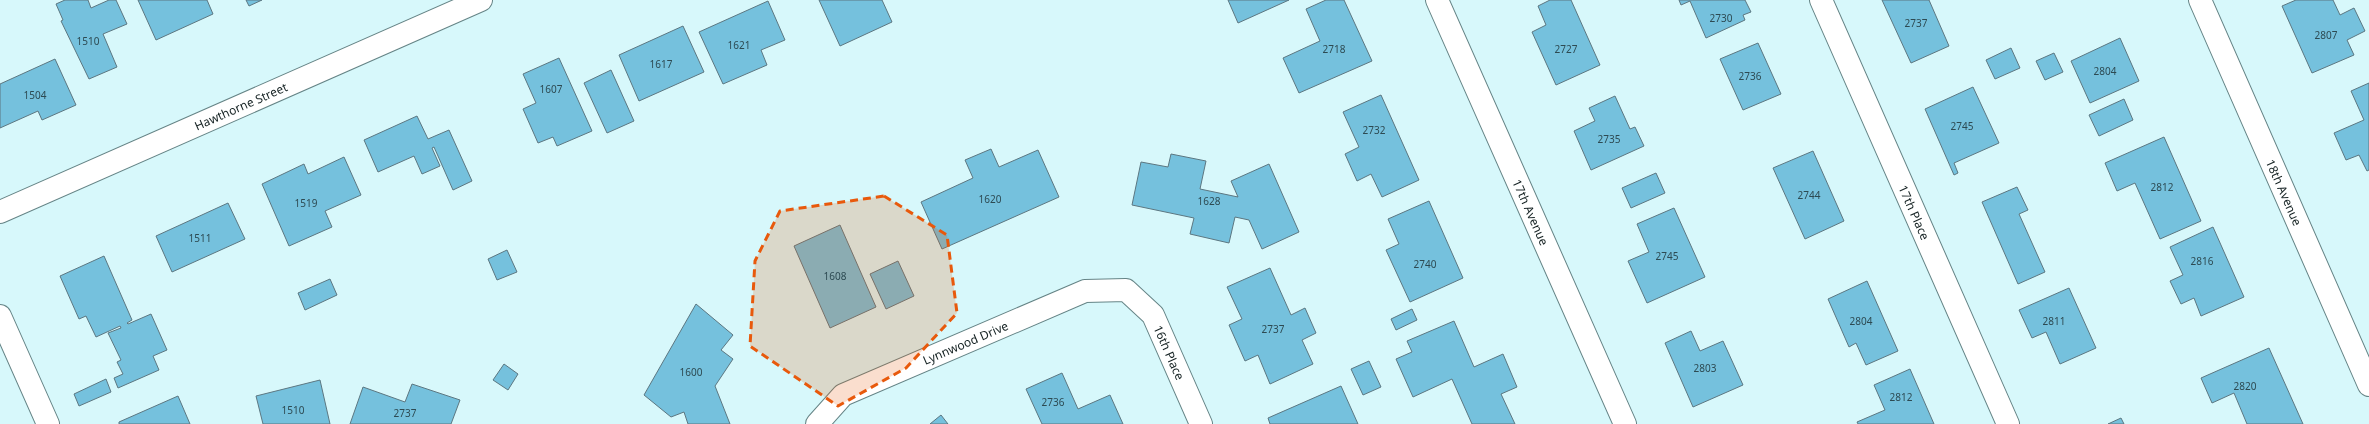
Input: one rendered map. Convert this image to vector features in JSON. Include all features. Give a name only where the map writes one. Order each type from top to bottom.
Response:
[{"type":"street","name":"Hawthorne Street","points":[[0,212],[481,0]]},
{"type":"street","name":"17th Avenue","points":[[1436,0],[1625,424]]},
{"type":"street","name":"17th Place","points":[[1821,0],[2008,424]]},
{"type":"street","name":"18th Avenue","points":[[2200,0],[2369,385]]},
{"type":"street","name":"Lynnwood Drive","points":[[816,424],[843,395],[1085,291],[1126,290]]},
{"type":"street","name":"16th Place","points":[[1126,290],[1153,315],[1201,424]]},
{"type":"street","points":[[0,316],[48,424]]},
{"type":"highlighted area","points":[[884,196],[947,235],[957,313],[906,368],[838,406],[750,346],[755,261],[780,211]]},
{"type":"building","points":[[65,0],[88,0],[91,8],[109,0],[116,0],[127,24],[103,34],[117,67],[89,79],[61,21],[63,20],[56,4]]},
{"type":"building","points":[[138,0],[207,0],[213,14],[156,40]]},
{"type":"building","points":[[246,0],[262,0],[249,6]]},
{"type":"building","points":[[819,0],[882,0],[892,22],[840,46]]},
{"type":"building","points":[[1228,0],[1289,0],[1238,23]]},
{"type":"building","points":[[1326,0],[1344,0],[1372,61],[1299,93],[1283,58],[1320,41],[1306,9]]},
{"type":"building","points":[[1550,0],[1571,0],[1600,65],[1556,85],[1532,32],[1546,25],[1538,6]]},
{"type":"building","points":[[1679,0],[1745,0],[1751,12],[1743,15],[1745,20],[1706,38],[1690,1],[1681,5]]},
{"type":"building","points":[[1882,0],[1929,0],[1949,46],[1911,63]]},
{"type":"building","points":[[2296,0],[2333,0],[2340,15],[2354,8],[2365,31],[2347,40],[2354,55],[2312,73],[2282,6]]},
{"type":"building","points":[[768,1],[785,40],[761,50],[767,65],[723,84],[699,32]]},
{"type":"building","points":[[683,26],[704,72],[639,101],[619,55]]},
{"type":"building","points":[[2120,38],[2139,81],[2090,103],[2071,61]]},
{"type":"building","points":[[1758,43],[1781,94],[1743,110],[1720,59]]},
{"type":"building","points":[[2011,48],[2020,68],[1995,79],[1986,60]]},
{"type":"building","points":[[2054,53],[2063,72],[2045,80],[2036,61]]},
{"type":"building","points":[[559,58],[592,131],[557,146],[553,137],[538,143],[523,109],[536,103],[523,74]]},
{"type":"building","points":[[55,59],[76,105],[42,120],[38,111],[0,128],[0,84]]},
{"type":"building","points":[[611,70],[634,121],[607,133],[584,83]]},
{"type":"building","points":[[2369,83],[2369,170],[2367,171],[2359,155],[2346,160],[2334,133],[2364,120],[2351,91]]},
{"type":"building","points":[[1973,87],[1999,143],[1954,163],[1958,173],[1954,175],[1925,109]]},
{"type":"building","points":[[1381,95],[1419,180],[1382,197],[1371,174],[1357,181],[1345,154],[1359,147],[1343,112]]},
{"type":"building","points":[[1615,96],[1630,129],[1635,127],[1644,146],[1591,170],[1574,131],[1595,121],[1589,108]]},
{"type":"building","points":[[2124,99],[2133,120],[2099,136],[2089,115]]},
{"type":"building","points":[[417,116],[428,139],[449,130],[472,181],[453,190],[434,147],[432,148],[440,166],[422,174],[414,156],[378,172],[364,140]]},
{"type":"building","points":[[2164,137],[2201,221],[2160,239],[2135,183],[2117,191],[2105,163]]},
{"type":"building","points":[[991,149],[999,167],[1038,150],[1059,197],[942,249],[921,202],[973,178],[965,160]]},
{"type":"building","points":[[1813,151],[1844,221],[1805,239],[1773,168]]},
{"type":"building","points":[[1171,154],[1206,161],[1200,189],[1238,197],[1231,181],[1269,164],[1299,232],[1262,249],[1249,220],[1235,217],[1229,243],[1190,234],[1194,218],[1132,205],[1141,162],[1168,167]]},
{"type":"building","points":[[344,157],[361,195],[325,211],[332,227],[289,246],[262,184],[304,164],[308,174]]},
{"type":"building","points":[[1656,173],[1665,193],[1631,208],[1622,188]]},
{"type":"building","points":[[2017,187],[2028,210],[2019,214],[2045,272],[2018,284],[1982,202]]},
{"type":"building","points":[[1429,201],[1463,278],[1410,302],[1386,250],[1399,244],[1388,219]]},
{"type":"building","points":[[228,203],[245,239],[172,272],[156,236]]},
{"type":"building","points":[[1674,208],[1705,277],[1647,303],[1628,261],[1649,252],[1637,224]]},
{"type":"building","points":[[840,225],[876,307],[830,328],[794,246]]},
{"type":"building","points":[[2213,227],[2244,297],[2201,316],[2194,298],[2181,304],[2170,281],[2183,275],[2170,247]]},
{"type":"building","points":[[507,250],[517,272],[497,280],[488,259]]},
{"type":"building","points":[[104,256],[132,320],[127,323],[128,324],[151,314],[167,350],[153,356],[159,370],[118,388],[114,378],[123,374],[117,362],[121,360],[108,333],[121,328],[120,326],[96,337],[86,316],[79,319],[60,276]]},
{"type":"building","points":[[898,261],[914,296],[886,309],[870,274]]},
{"type":"building","points":[[1270,268],[1291,315],[1305,308],[1316,333],[1302,340],[1313,364],[1270,384],[1258,355],[1245,361],[1229,325],[1242,319],[1227,287]]},
{"type":"building","points":[[330,279],[337,295],[305,310],[298,293]]},
{"type":"building","points":[[1867,281],[1898,351],[1866,365],[1856,343],[1849,347],[1828,299]]},
{"type":"building","points":[[2069,288],[2096,348],[2060,364],[2046,332],[2032,338],[2019,310]]},
{"type":"building","points":[[696,304],[733,335],[721,350],[733,359],[715,386],[730,424],[688,424],[684,412],[671,417],[644,395]]},
{"type":"building","points":[[1412,309],[1417,320],[1396,330],[1391,319]]},
{"type":"building","points":[[1454,321],[1474,367],[1503,354],[1517,387],[1501,394],[1515,424],[1472,424],[1452,379],[1413,397],[1396,359],[1412,352],[1407,341]]},
{"type":"building","points":[[1691,331],[1700,351],[1723,341],[1743,385],[1693,407],[1665,343]]},
{"type":"building","points":[[2269,348],[2303,424],[2247,424],[2234,393],[2212,403],[2201,378]]},
{"type":"building","points":[[1369,361],[1381,387],[1363,395],[1351,369]]},
{"type":"building","points":[[504,364],[518,374],[508,390],[493,380]]},
{"type":"building","points":[[1910,369],[1934,424],[1858,424],[1857,422],[1885,410],[1874,385]]},
{"type":"building","points":[[1062,373],[1078,409],[1110,395],[1123,424],[1042,424],[1026,389]]},
{"type":"building","points":[[106,379],[111,392],[79,406],[74,394]]},
{"type":"building","points":[[320,380],[330,424],[263,424],[256,396]]},
{"type":"building","points":[[412,384],[460,400],[451,424],[350,424],[363,387],[405,402]]},
{"type":"building","points":[[1341,386],[1358,424],[1270,424],[1268,418]]},
{"type":"building","points":[[178,396],[190,424],[119,424],[119,422]]},
{"type":"building","points":[[941,415],[948,424],[930,424]]},
{"type":"building","points":[[2121,418],[2124,424],[2108,424]]}]
